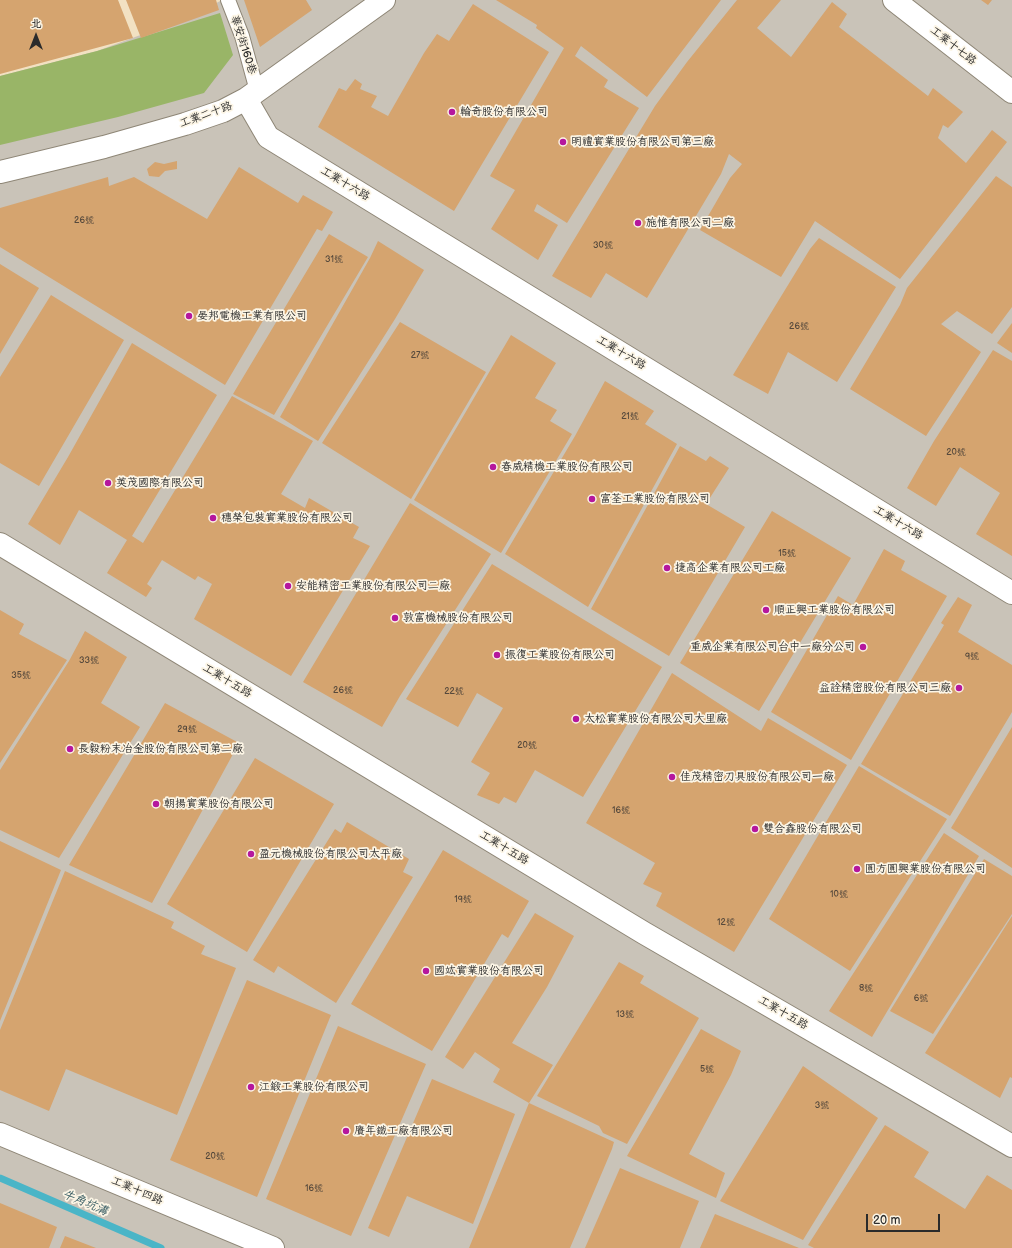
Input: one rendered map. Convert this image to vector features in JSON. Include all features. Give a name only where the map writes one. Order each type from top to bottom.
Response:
[{"type":"street","name":"工業二十路","points":[[0,172],[104,147],[185,124],[223,111],[252,95],[384,0]]},
{"type":"street","name":"工業十七路","points":[[894,0],[1012,92]]},
{"type":"street","name":"工業十六路","points":[[252,95],[268,137],[1012,593]]},
{"type":"street","name":"工業十五路","points":[[0,544],[644,933],[1012,1146]]},
{"type":"street","name":"工業十四路","points":[[0,1134],[273,1248]]},
{"type":"lane","name":"華安街160巷","points":[[228,0],[242,36],[252,95]]},
{"type":"shaded area","points":[[222,0],[1012,0],[1012,1248],[0,1248],[0,76],[97,51],[192,16]]},
{"type":"green space","points":[[220,13],[233,55],[204,93],[118,117],[0,145],[0,76],[97,51]]},
{"type":"building","points":[[0,0],[118,0],[133,38],[0,74]]},
{"type":"building","points":[[126,0],[216,0],[219,10],[141,38]]},
{"type":"building","points":[[244,0],[306,0],[312,10],[260,47]]},
{"type":"building","points":[[496,0],[721,0],[647,97],[581,46],[575,56],[608,80],[604,87],[639,108],[567,223],[537,204],[534,211],[558,225],[538,260],[491,229],[515,190],[490,176],[564,48],[536,28],[537,25]]},
{"type":"building","points":[[737,0],[781,0],[757,28],[791,57],[832,2],[847,14],[839,27],[928,96],[933,88],[963,112],[948,128],[943,125],[938,138],[966,163],[992,130],[1007,142],[900,279],[815,221],[781,277],[700,230],[730,178],[742,164],[729,154],[721,174],[647,298],[606,273],[591,298],[552,276],[655,106],[687,62]]},
{"type":"building","points":[[981,0],[992,0],[988,5]]},
{"type":"building","name":"輪奇股份有限公司","points":[[473,4],[549,52],[454,211],[318,127],[339,88],[346,91],[355,79],[362,84],[360,89],[377,96],[371,107],[388,116],[424,53],[437,34],[449,41]]},
{"type":"building","points":[[177,161],[177,169],[165,171],[159,177],[149,176],[147,169],[155,162],[164,164]]},
{"type":"building","name":"晏邦電機工業有限公司","points":[[239,167],[298,203],[303,195],[333,212],[322,231],[317,229],[225,385],[0,247],[0,208],[108,177],[109,186],[134,177],[207,219]]},
{"type":"building","points":[[996,176],[1012,187],[1012,307],[992,334],[957,311],[941,324],[981,352],[926,436],[850,389],[900,305],[907,288]]},
{"type":"building","points":[[329,234],[368,257],[274,415],[233,394]]},
{"type":"building","points":[[819,238],[896,287],[837,382],[788,352],[768,394],[733,375],[810,249]]},
{"type":"building","points":[[378,241],[424,270],[318,441],[280,417],[370,258]]},
{"type":"building","points":[[0,264],[39,288],[0,354]]},
{"type":"building","points":[[51,295],[124,340],[39,486],[0,463],[0,377]]},
{"type":"building","points":[[400,322],[486,372],[411,499],[322,443]]},
{"type":"building","points":[[1012,323],[1012,353],[997,343]]},
{"type":"building","name":"春威精機工業股份有限公司","points":[[511,335],[556,363],[535,398],[557,410],[550,421],[572,434],[501,553],[414,500]]},
{"type":"building","points":[[132,343],[217,395],[132,536],[143,543],[232,396],[313,441],[281,494],[305,508],[309,498],[359,527],[353,538],[370,546],[291,676],[194,619],[212,584],[198,576],[195,580],[162,560],[147,584],[152,588],[146,597],[107,573],[127,540],[79,510],[60,545],[28,524],[68,457]]},
{"type":"building","points":[[993,350],[1012,361],[1012,556],[976,534],[1000,493],[960,467],[936,506],[907,488],[934,441]]},
{"type":"building","name":"富荃工業股份有限公司","points":[[605,381],[654,411],[645,424],[677,444],[588,607],[505,554],[575,436]]},
{"type":"building","name":"捷高企業有限公司工廠","points":[[680,446],[706,461],[710,456],[729,468],[706,504],[745,527],[669,656],[591,609]]},
{"type":"building","name":"敦富機械股份有限公司","points":[[410,503],[491,554],[400,696],[382,727],[303,682]]},
{"type":"building","name":"順正興工業股份有限公司","points":[[772,511],[851,558],[759,711],[680,663]]},
{"type":"building","name":"重威企業有限公司台中一廠分公司","points":[[884,549],[905,561],[901,570],[947,596],[851,760],[771,712],[838,596],[853,605]]},
{"type":"building","points":[[492,564],[662,667],[583,797],[535,770],[516,803],[504,797],[499,804],[477,795],[490,773],[471,762],[503,708],[477,693],[458,727],[406,699]]},
{"type":"building","name":"益詮精密股份有限公司三廠","points":[[958,597],[972,605],[958,632],[1012,665],[1012,712],[950,816],[861,764],[944,625],[941,623]]},
{"type":"building","points":[[0,610],[24,624],[19,634],[67,660],[0,763]]},
{"type":"building","name":"長毅粉末冶金股份有限公司第二廠","points":[[85,631],[127,657],[101,703],[140,727],[59,858],[0,830],[0,770],[69,661]]},
{"type":"building","points":[[672,673],[761,731],[768,718],[847,765],[734,952],[656,906],[662,893],[643,884],[655,863],[586,823]]},
{"type":"building","name":"朝揚實業股份有限公司","points":[[165,703],[239,743],[152,903],[69,865]]},
{"type":"building","points":[[1012,727],[1012,868],[951,828]]},
{"type":"building","name":"盈元機械股份有限公司太平廠","points":[[255,758],[334,804],[247,952],[167,904]]},
{"type":"building","name":"圓方圓興業股份有限公司","points":[[859,766],[947,819],[850,971],[769,919]]},
{"type":"building","points":[[347,822],[409,859],[403,872],[413,877],[336,1003],[278,966],[274,973],[253,960],[335,829],[341,833]]},
{"type":"building","points":[[944,833],[979,856],[872,1037],[829,1011]]},
{"type":"building","points":[[0,841],[61,870],[0,1021]]},
{"type":"building","name":"國竑實業股份有限公司","points":[[443,850],[529,901],[508,938],[502,934],[432,1051],[351,1004]]},
{"type":"building","points":[[984,859],[1012,876],[1012,914],[933,1034],[890,1011]]},
{"type":"building","points":[[65,871],[174,922],[171,928],[205,946],[201,954],[236,968],[177,1115],[66,1069],[49,1111],[0,1090],[0,1030]]},
{"type":"building","points":[[535,913],[574,936],[547,987],[512,1043],[553,1065],[529,1103],[493,1082],[500,1069],[475,1052],[463,1069],[445,1057]]},
{"type":"building","points":[[1012,916],[1012,1078],[1010,1077],[1000,1098],[925,1053]]},
{"type":"building","points":[[619,962],[644,976],[640,983],[699,1018],[627,1144],[603,1133],[599,1126],[537,1096]]},
{"type":"building","name":"江鍛工業股份有限公司","points":[[247,980],[331,1015],[257,1197],[170,1160]]},
{"type":"building","name":"賡年鐵工廠有限公司","points":[[338,1026],[426,1064],[351,1236],[266,1199]]},
{"type":"building","points":[[701,1029],[741,1051],[731,1075],[689,1154],[725,1173],[716,1198],[627,1156]]},
{"type":"building","points":[[803,1066],[878,1118],[803,1240],[720,1201]]},
{"type":"building","points":[[432,1079],[515,1114],[473,1224],[407,1196],[389,1237],[368,1228]]},
{"type":"building","points":[[529,1103],[614,1142],[612,1149],[570,1248],[469,1248]]},
{"type":"building","points":[[885,1125],[929,1152],[914,1177],[965,1209],[987,1175],[1012,1190],[1012,1248],[814,1248],[808,1245]]},
{"type":"building","points":[[620,1168],[699,1201],[680,1248],[585,1248]]},
{"type":"building","points":[[0,1203],[57,1227],[49,1248],[0,1248]]},
{"type":"building","points":[[715,1214],[799,1248],[700,1248]]},
{"type":"building","points":[[65,1236],[96,1248],[60,1248]]},
{"type":"waterway","name":"牛角坑溝","points":[[0,1178],[161,1248]]},
{"type":"place","name":"輪奇股份有限公司","points":[[452,112]]},
{"type":"place","name":"明禮實業股份有限公司第三廠","points":[[563,142]]},
{"type":"place","name":"施惟有限公司二廠","points":[[638,223]]},
{"type":"place","name":"晏邦電機工業有限公司","points":[[189,316]]},
{"type":"place","name":"春威精機工業股份有限公司","points":[[493,467]]},
{"type":"place","name":"英茂國際有限公司","points":[[108,483]]},
{"type":"place","name":"富荃工業股份有限公司","points":[[592,499]]},
{"type":"place","name":"穗榮包裝實業股份有限公司","points":[[213,518]]},
{"type":"place","name":"捷高企業有限公司工廠","points":[[667,568]]},
{"type":"place","name":"安能精密工業股份有限公司二廠","points":[[288,586]]},
{"type":"place","name":"順正興工業股份有限公司","points":[[766,610]]},
{"type":"place","name":"敦富機械股份有限公司","points":[[395,618]]},
{"type":"place","name":"重威企業有限公司台中一廠分公司","points":[[863,647]]},
{"type":"place","name":"振復工業股份有限公司","points":[[497,655]]},
{"type":"place","name":"益詮精密股份有限公司三廠","points":[[959,688]]},
{"type":"place","name":"太松實業股份有限公司大里廠","points":[[576,719]]},
{"type":"place","name":"長毅粉末冶金股份有限公司第二廠","points":[[70,749]]},
{"type":"place","name":"佳茂精密刀具股份有限公司一廠","points":[[672,777]]},
{"type":"place","name":"朝揚實業股份有限公司","points":[[156,804]]},
{"type":"place","name":"雙合鑫股份有限公司","points":[[755,829]]},
{"type":"place","name":"盈元機械股份有限公司太平廠","points":[[251,854]]},
{"type":"place","name":"圓方圓興業股份有限公司","points":[[857,869]]},
{"type":"place","name":"國竑實業股份有限公司","points":[[426,971]]},
{"type":"place","name":"江鍛工業股份有限公司","points":[[251,1087]]},
{"type":"place","name":"賡年鐵工廠有限公司","points":[[346,1131]]}]
